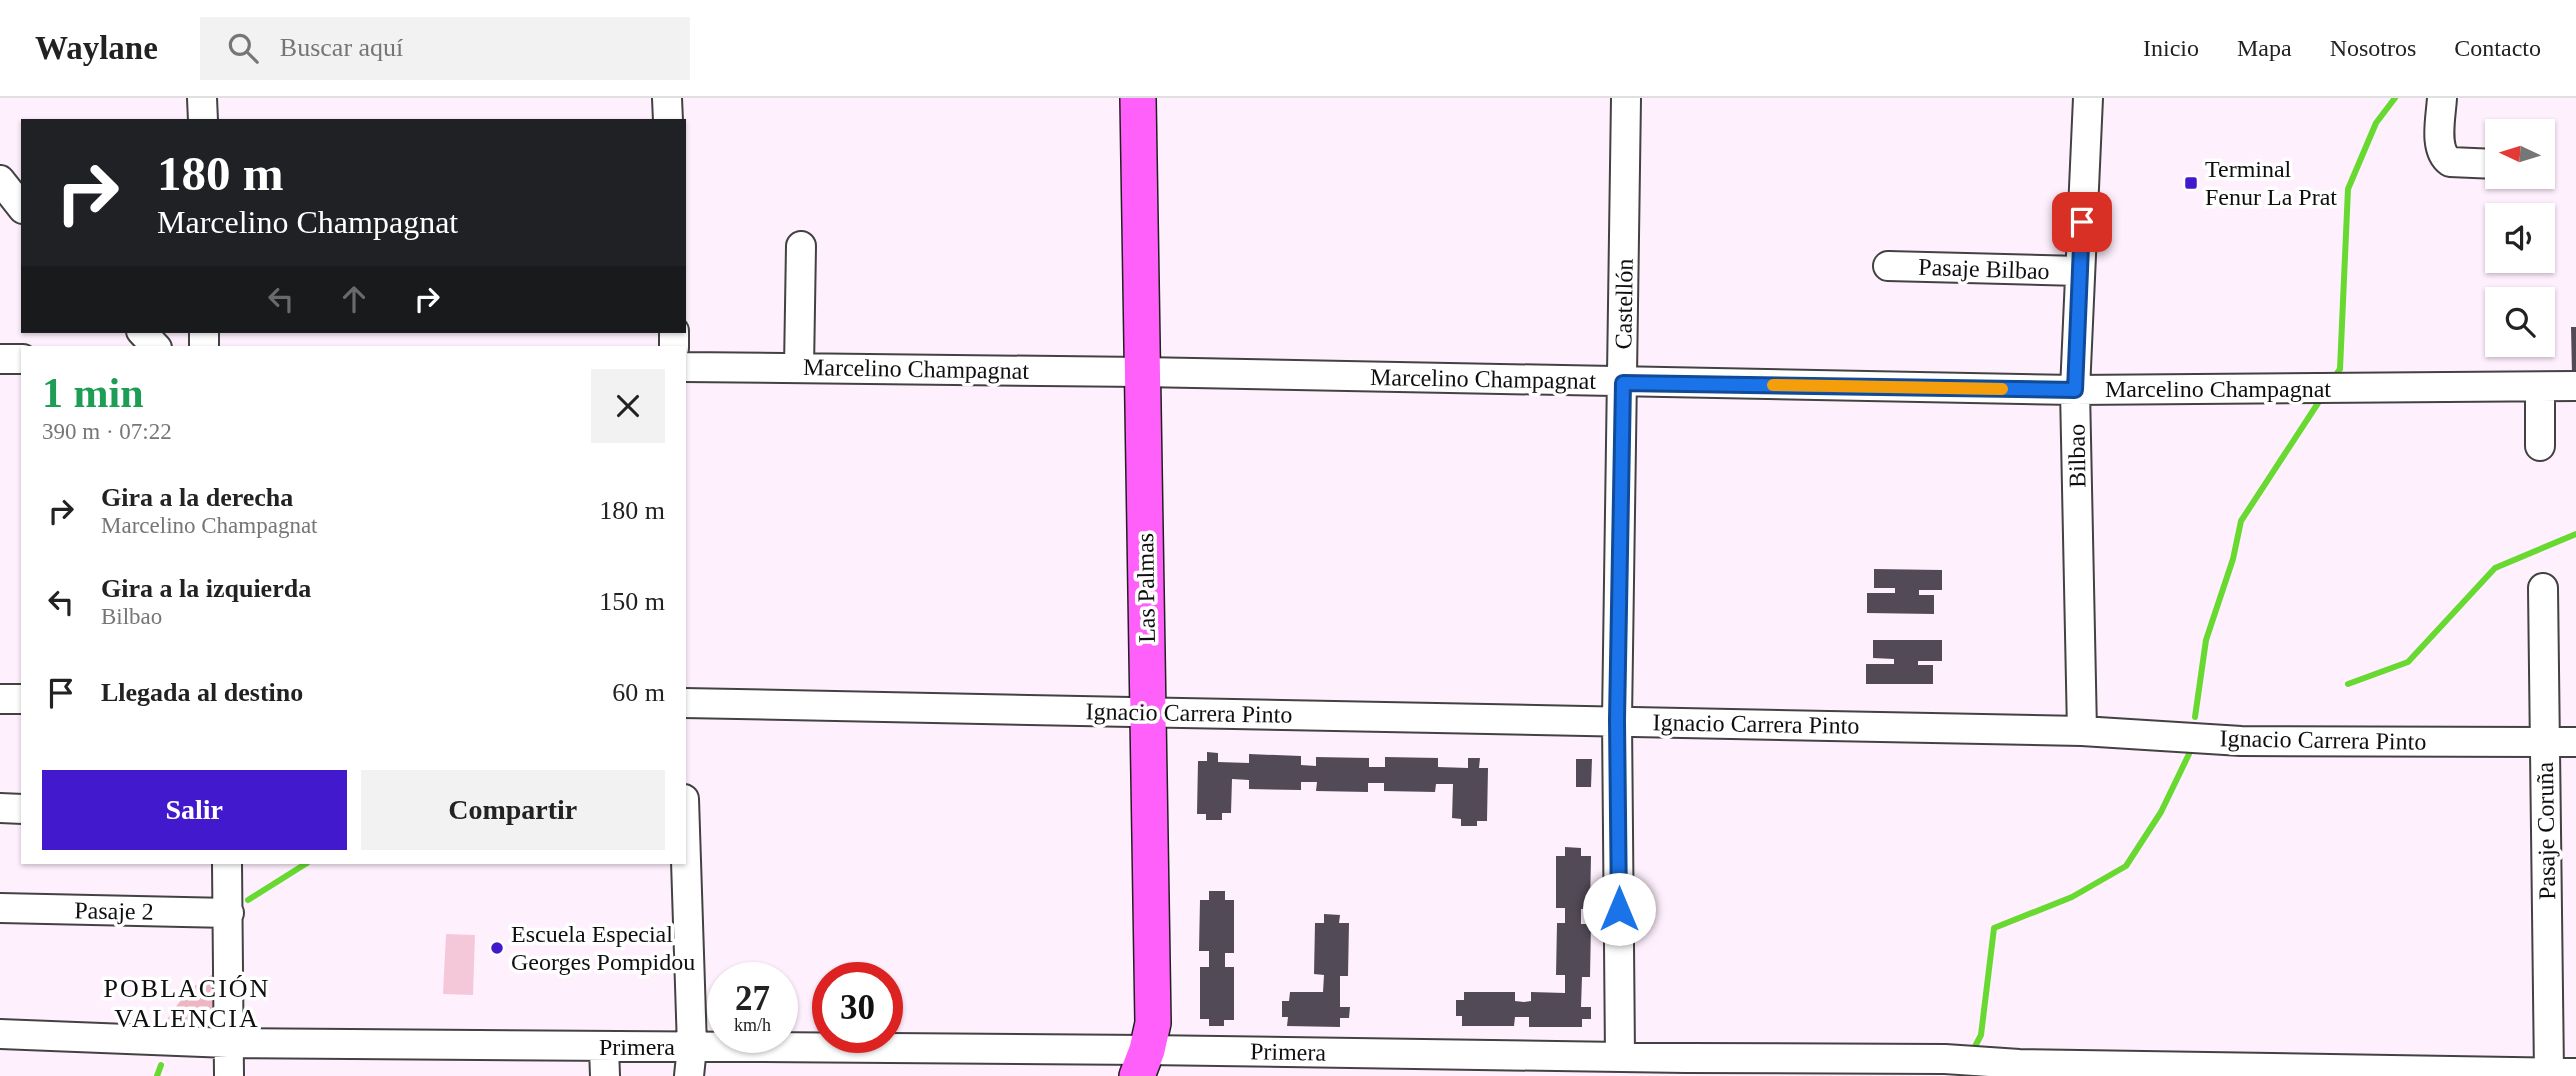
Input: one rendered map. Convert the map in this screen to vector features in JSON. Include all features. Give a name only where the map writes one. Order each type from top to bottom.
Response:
[{"type":"main road","name":"Las Palmas","points":[[1138,98],[1153,1023],[1142,1063]]},
{"type":"street","points":[[202,98],[203,119]]},
{"type":"street","points":[[667,98],[668,119]]},
{"type":"street","name":"Castellón","points":[[1620,1056],[1617,720],[1626,98]]},
{"type":"street","name":"Bilbao","points":[[2082,731],[2075,390],[2088,98]]},
{"type":"street","points":[[2442,98],[2440,148],[2444,157],[2450,162],[2485,163]]},
{"type":"street","points":[[0,180],[21,206]]},
{"type":"street","points":[[799,368],[801,246]]},
{"type":"street","name":"Pasaje Bilbao","points":[[1888,266],[2080,271]]},
{"type":"street","points":[[143,333],[155,346]]},
{"type":"street","points":[[0,359],[21,359]]},
{"type":"street","name":"Marcelino Champagnat","points":[[686,367],[1142,372],[2075,390],[2576,386]]},
{"type":"street","points":[[2540,387],[2540,446]]},
{"type":"street","name":"Pasaje Coruña","points":[[2543,588],[2545,742],[2563,1073]]},
{"type":"street","points":[[0,699],[21,699]]},
{"type":"street","name":"Ignacio Carrera Pinto","points":[[686,703],[2082,731],[2241,741],[2576,742]]},
{"type":"street","points":[[0,808],[21,809]]},
{"type":"street","points":[[686,861],[692,1047],[690,1076]]},
{"type":"street","points":[[227,864],[229,1076]]},
{"type":"street","name":"Pasaje 2","points":[[0,908],[229,913]]},
{"type":"street","name":"Primera","points":[[0,1034],[228,1043],[692,1047],[1142,1063],[1620,1056],[1686,1067],[1945,1059],[1990,1060],[2019,1070],[2563,1073]]},
{"type":"street","points":[[604,1047],[605,1076]]},
{"type":"shaded area","points":[[446,934],[475,935],[473,995],[443,994]]},
{"type":"shaded area","points":[[214,974],[212,1025],[208,1028],[161,1029],[190,990]]},
{"type":"building","points":[[2571,327],[2576,327],[2576,374],[2572,374]]},
{"type":"building","points":[[1874,569],[1942,570],[1942,590],[1919,590],[1919,595],[1934,595],[1934,614],[1867,613],[1867,593],[1895,593],[1895,588],[1874,588]]},
{"type":"building","points":[[1873,640],[1942,640],[1942,661],[1918,661],[1918,665],[1933,665],[1933,684],[1866,684],[1866,664],[1894,664],[1894,659],[1873,658]]},
{"type":"building","points":[[1207,752],[1218,753],[1218,762],[1249,763],[1249,754],[1301,756],[1301,765],[1316,766],[1316,757],[1369,758],[1369,767],[1385,767],[1385,757],[1438,758],[1438,767],[1468,768],[1468,758],[1480,758],[1479,768],[1488,768],[1487,821],[1477,821],[1477,826],[1461,826],[1461,819],[1452,818],[1453,784],[1436,784],[1435,792],[1384,791],[1384,783],[1368,783],[1368,792],[1316,791],[1317,782],[1301,782],[1301,790],[1249,789],[1249,780],[1232,779],[1231,813],[1222,813],[1222,820],[1206,820],[1206,814],[1197,814],[1198,761],[1207,761]]},
{"type":"building","points":[[1576,759],[1592,759],[1591,787],[1576,787]]},
{"type":"building","points":[[1565,847],[1581,848],[1581,856],[1591,856],[1590,909],[1581,909],[1581,924],[1591,924],[1590,977],[1582,977],[1581,1007],[1591,1007],[1591,1019],[1582,1019],[1582,1027],[1529,1027],[1529,1017],[1515,1017],[1514,1026],[1462,1026],[1462,1016],[1456,1016],[1456,1000],[1464,1000],[1464,992],[1515,992],[1515,1001],[1524,1002],[1531,1001],[1531,992],[1565,993],[1565,975],[1556,975],[1557,923],[1565,923],[1565,908],[1556,908],[1556,856],[1565,856]]},
{"type":"building","points":[[1209,891],[1225,891],[1225,900],[1234,900],[1234,953],[1225,953],[1225,967],[1234,967],[1234,1020],[1224,1020],[1224,1026],[1209,1026],[1209,1019],[1200,1019],[1200,967],[1209,967],[1209,951],[1199,951],[1200,900],[1209,900]]},
{"type":"building","points":[[1324,914],[1340,915],[1339,923],[1349,923],[1348,976],[1340,976],[1340,1007],[1350,1007],[1349,1018],[1340,1018],[1340,1027],[1287,1026],[1288,1017],[1282,1017],[1282,1001],[1289,1001],[1290,992],[1323,992],[1324,975],[1314,974],[1315,923],[1324,923]]},
{"type":"waterway","points":[[2333,379],[2340,369],[2348,189],[2376,123],[2395,98]]},
{"type":"waterway","points":[[2195,717],[2206,640],[2233,559],[2241,521],[2322,397]]},
{"type":"waterway","points":[[2348,684],[2408,662],[2495,568],[2576,534]]},
{"type":"waterway","points":[[1971,1054],[1981,1035],[1994,928],[2072,897],[2126,866],[2161,812],[2189,754]]},
{"type":"waterway","points":[[248,900],[305,864]]},
{"type":"waterway","points":[[157,1076],[161,1065]]},
{"type":"slow traffic","points":[[1773,385],[2002,389]]},
{"type":"place","name":"Terminal Fenur La Prat","points":[[2191,183]]},
{"type":"place","name":"Escuela Especial Georges Pompidou","points":[[497,948]]},
{"type":"district","name":"POBLACIÓN VALENCIA","points":[[187,1003]]},
{"type":"route","points":[[1619,909],[1617,720],[1623,383],[2075,390],[2082,222]]}]
